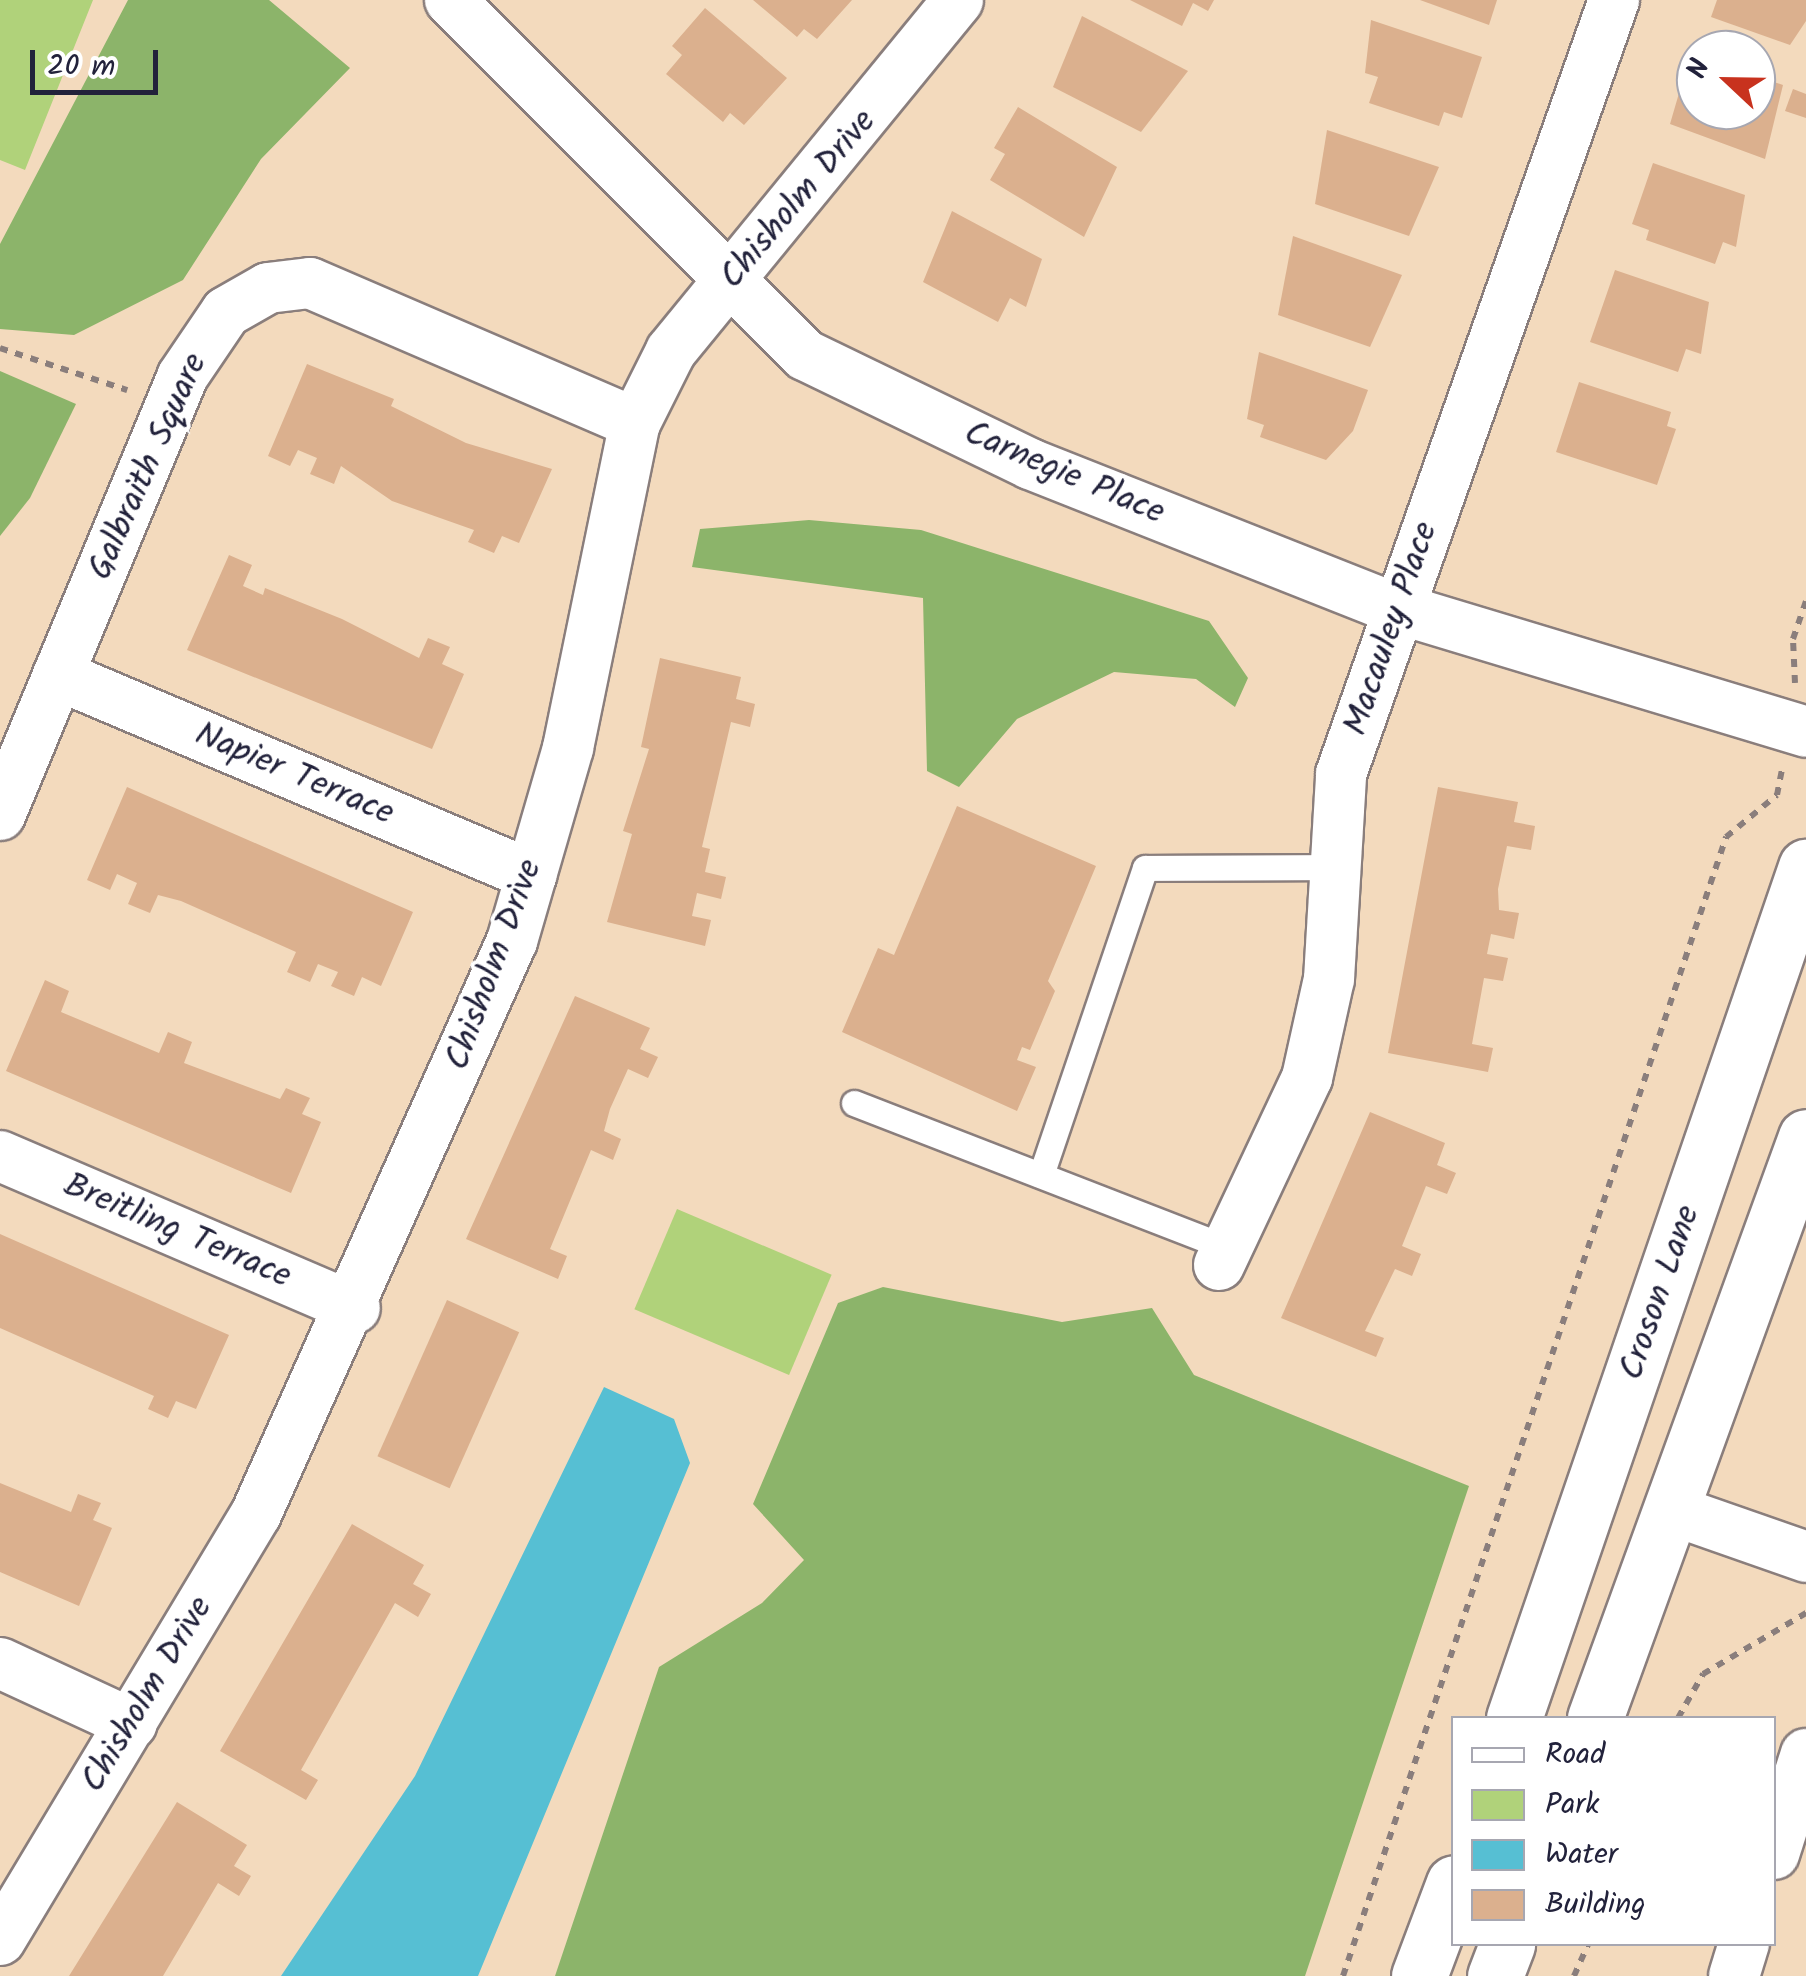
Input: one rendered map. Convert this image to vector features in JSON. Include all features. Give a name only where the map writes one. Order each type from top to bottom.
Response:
[{"type":"main road","name":"Croson Lane","points":[[1515,1716],[1806,867]]},
{"type":"main road","points":[[1596,1716],[1675,1511],[1806,1137]]},
{"type":"main road","points":[[1419,1976],[1451,1891]]},
{"type":"main road","points":[[1495,1976],[1506,1946]]},
{"type":"street","name":"Carnegie Place","points":[[450,0],[805,355],[1030,464],[1399,609],[1798,730]]},
{"type":"street","name":"Chisholm Drive","points":[[0,1940],[256,1514],[354,1308],[512,942],[568,748],[636,423],[671,352],[958,0]]},
{"type":"street","name":"Macauley Place","points":[[1223,1256],[1307,1078],[1328,978],[1341,774],[1614,0]]},
{"type":"street","name":"Galbraith Square","points":[[0,815],[171,404],[226,312],[268,288],[310,284],[636,423]]},
{"type":"street","name":"Napier Terrace","points":[[58,675],[531,875]]},
{"type":"street","name":"Breitling Terrace","points":[[0,1156],[354,1308]]},
{"type":"street","points":[[1675,1511],[1806,1556]]},
{"type":"street","points":[[0,1663],[132,1724]]},
{"type":"street","points":[[1776,1848],[1805,1760]]},
{"type":"street","points":[[1734,1976],[1743,1946]]},
{"type":"lane","points":[[1040,1175],[1145,868],[1336,867]]},
{"type":"lane","points":[[854,1103],[1040,1175],[1223,1256]]},
{"type":"path","points":[[0,348],[171,404]]},
{"type":"path","points":[[1342,1976],[1726,838],[1777,795],[1798,730],[1793,639],[1806,602]]},
{"type":"path","points":[[1679,1716],[1703,1674],[1806,1613]]},
{"type":"path","points":[[1574,1976],[1587,1946]]},
{"type":"green space","points":[[0,0],[93,0],[25,170],[0,160]]},
{"type":"green space","points":[[128,0],[269,0],[350,68],[261,159],[183,280],[74,335],[0,329],[0,244]]},
{"type":"green space","points":[[0,371],[76,404],[30,498],[0,536]]},
{"type":"green space","points":[[809,520],[921,530],[1209,621],[1248,678],[1235,707],[1196,679],[1114,672],[1017,719],[959,787],[927,771],[923,598],[692,567],[700,529]]},
{"type":"green space","points":[[677,1209],[832,1275],[789,1375],[634,1309]]},
{"type":"green space","points":[[883,1287],[1062,1322],[1152,1308],[1194,1375],[1469,1486],[1305,1976],[555,1976],[659,1667],[762,1603],[804,1560],[753,1504],[838,1303]]},
{"type":"water","points":[[604,1387],[674,1419],[690,1463],[478,1976],[281,1976],[415,1776]]},
{"type":"building","points":[[753,0],[852,0],[817,39],[804,29],[797,37]]},
{"type":"building","points":[[1130,0],[1214,0],[1208,11],[1193,3],[1182,26]]},
{"type":"building","points":[[1420,0],[1497,0],[1489,25]]},
{"type":"building","points":[[1717,0],[1806,0],[1806,21],[1790,45],[1776,40],[1776,30],[1748,30],[1711,17]]},
{"type":"building","points":[[705,8],[787,78],[744,125],[730,113],[723,122],[666,74],[682,55],[672,46]]},
{"type":"building","points":[[1082,16],[1188,71],[1141,132],[1053,87]]},
{"type":"building","points":[[1371,20],[1482,57],[1462,118],[1444,112],[1439,126],[1369,103],[1378,77],[1365,73]]},
{"type":"building","points":[[1776,83],[1783,85],[1776,114]]},
{"type":"building","points":[[1793,89],[1806,94],[1806,118],[1785,111]]},
{"type":"building","points":[[1676,103],[1676,126],[1670,124]]},
{"type":"building","points":[[1018,107],[1117,167],[1084,237],[990,180],[1005,154],[994,148]]},
{"type":"building","points":[[1327,130],[1439,167],[1409,236],[1315,204]]},
{"type":"building","points":[[1686,130],[1772,130],[1765,159]]},
{"type":"building","points":[[1653,163],[1745,195],[1736,247],[1723,242],[1715,264],[1646,240],[1649,230],[1632,224]]},
{"type":"building","points":[[952,211],[1042,259],[1026,307],[1010,298],[998,322],[923,282]]},
{"type":"building","points":[[1293,236],[1402,275],[1370,347],[1278,315]]},
{"type":"building","points":[[1615,270],[1709,302],[1701,354],[1686,349],[1678,372],[1590,342]]},
{"type":"building","points":[[1259,352],[1368,390],[1353,431],[1326,460],[1260,437],[1264,425],[1247,419]]},
{"type":"building","points":[[307,364],[394,399],[391,406],[466,443],[552,469],[519,543],[502,536],[494,553],[468,542],[474,530],[392,501],[341,466],[334,484],[310,474],[317,458],[298,450],[290,466],[268,456]]},
{"type":"building","points":[[1579,382],[1671,412],[1667,426],[1676,429],[1657,485],[1556,452]]},
{"type":"building","points":[[229,555],[252,565],[243,586],[263,595],[265,588],[342,619],[419,658],[428,638],[450,647],[442,664],[464,674],[432,749],[187,650]]},
{"type":"building","points":[[660,658],[741,677],[736,699],[755,704],[750,727],[731,722],[702,847],[710,849],[705,872],[726,877],[721,899],[697,893],[692,916],[711,920],[705,946],[607,922],[632,834],[623,831],[649,749],[641,747]]},
{"type":"building","points":[[127,787],[413,912],[381,986],[362,977],[354,996],[331,986],[338,972],[318,964],[310,982],[287,972],[296,952],[181,901],[158,895],[150,913],[128,904],[137,883],[117,874],[110,890],[87,880]]},
{"type":"building","points":[[1438,787],[1518,802],[1514,822],[1535,826],[1531,850],[1507,846],[1498,889],[1499,910],[1519,913],[1514,939],[1491,934],[1487,954],[1508,958],[1503,981],[1484,978],[1472,1044],[1493,1048],[1488,1072],[1388,1053]]},
{"type":"building","points":[[957,806],[1096,866],[1048,981],[1055,991],[1030,1050],[1022,1047],[1017,1060],[1036,1067],[1017,1111],[842,1032],[878,948],[894,955]]},
{"type":"building","points":[[45,980],[69,991],[61,1012],[159,1053],[168,1032],[192,1042],[184,1063],[280,1099],[286,1088],[310,1098],[302,1114],[321,1122],[291,1193],[6,1071]]},
{"type":"building","points":[[575,996],[650,1028],[640,1049],[658,1057],[648,1078],[628,1069],[610,1109],[604,1131],[621,1139],[613,1160],[591,1150],[550,1249],[567,1256],[558,1279],[466,1239]]},
{"type":"building","points":[[1370,1112],[1445,1143],[1437,1165],[1456,1173],[1447,1194],[1426,1186],[1402,1246],[1421,1254],[1412,1276],[1395,1269],[1365,1331],[1384,1338],[1376,1357],[1281,1318]]},
{"type":"building","points":[[0,1234],[229,1335],[196,1409],[176,1401],[168,1418],[148,1409],[154,1396],[0,1328]]},
{"type":"building","points":[[447,1300],[519,1332],[450,1488],[377,1456]]},
{"type":"building","points":[[0,1483],[71,1512],[78,1494],[101,1503],[93,1520],[112,1528],[79,1606],[0,1572]]},
{"type":"building","points":[[352,1524],[424,1565],[413,1584],[431,1594],[418,1617],[395,1603],[301,1770],[318,1780],[306,1800],[220,1751]]},
{"type":"building","points":[[177,1802],[247,1845],[234,1866],[251,1876],[239,1896],[218,1883],[163,1976],[69,1976]]}]
